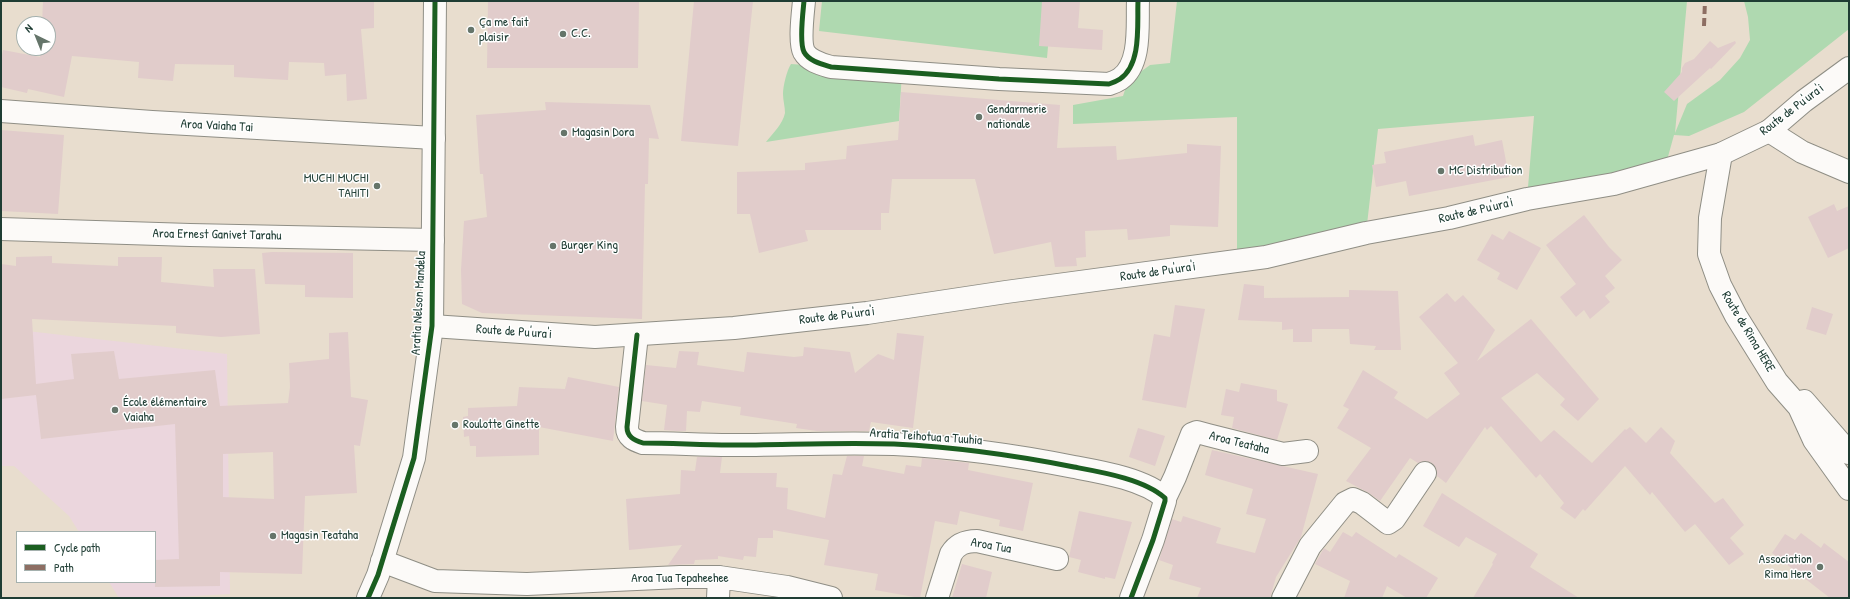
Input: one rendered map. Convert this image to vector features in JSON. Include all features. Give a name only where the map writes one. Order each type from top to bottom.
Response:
[{"type":"street","name":"Aratia Nelson Mandela","points":[[368,598],[382,561],[414,458],[432,326],[435,1]]},
{"type":"street","points":[[804,1],[802,38],[804,51],[814,61],[831,67],[1014,80],[1101,84],[1109,84],[1121,78],[1130,68],[1135,49],[1138,1]]},
{"type":"street","name":"Route de Pu'ura'i","points":[[432,326],[595,337],[734,328],[868,313],[1006,292],[1266,257],[1366,233],[1449,218],[1527,199],[1614,184],[1721,154],[1769,131],[1804,101],[1849,68]]},
{"type":"street","name":"Aroa Vaiaha Tai","points":[[1,111],[152,122],[434,138]]},
{"type":"street","points":[[1769,131],[1802,152],[1849,172]]},
{"type":"street","name":"Route de Rima HERE","points":[[1721,154],[1710,218],[1709,254],[1720,285],[1736,316],[1777,382],[1799,407],[1814,440],[1849,489]]},
{"type":"street","name":"Aroa Ernest Ganivet Tarahu","points":[[1,229],[433,240]]},
{"type":"street","name":"Aratia Teihotua a Tuuhia","points":[[637,335],[626,427],[629,436],[633,439],[643,442],[730,445],[894,444],[994,452],[1086,469],[1123,478],[1151,488],[1165,498]]},
{"type":"street","points":[[1777,382],[1793,390],[1849,453]]},
{"type":"street","name":"Aroa Teataha","points":[[1165,498],[1192,434],[1197,432],[1283,454],[1307,451]]},
{"type":"street","points":[[1283,598],[1310,546],[1345,503],[1353,499],[1362,503],[1388,523],[1394,519],[1424,473]]},
{"type":"street","points":[[1131,598],[1158,525],[1165,498]]},
{"type":"street","name":"Aroa Tua","points":[[937,598],[951,554],[955,548],[965,541],[977,541],[1057,559]]},
{"type":"street","name":"Aroa Tua Tepaheehee","points":[[382,561],[435,581],[526,591],[680,577],[719,588],[787,587],[832,598]]},
{"type":"shaded area","name":"École élémentaire Vaiaha","points":[[1,328],[227,354],[230,594],[159,598],[119,598],[110,583],[156,583],[156,531],[78,531],[69,516],[14,466],[1,466]]},
{"type":"green space","points":[[822,1],[1052,1],[1047,58],[819,31]]},
{"type":"green space","points":[[1177,1],[1687,1],[1675,133],[1687,104],[1720,80],[1740,58],[1750,40],[1748,17],[1744,1],[1849,1],[1849,29],[1744,112],[1689,136],[1674,135],[1664,171],[1527,199],[1534,116],[1378,129],[1366,233],[1237,262],[1237,117],[1073,124],[1073,105],[1123,96],[1128,81],[1150,65],[1170,63]]},
{"type":"green space","points":[[791,64],[902,72],[899,121],[766,142],[780,125],[784,117],[784,87]]},
{"type":"building","points":[[43,1],[374,1],[374,28],[361,29],[367,99],[347,101],[346,74],[325,76],[324,63],[289,62],[288,80],[234,77],[234,65],[175,64],[173,81],[138,78],[139,62],[72,56],[64,97],[28,89],[27,93],[1,87],[1,59],[3,50],[16,52],[16,56],[56,56],[56,16],[42,16]]},
{"type":"building","name":"C.C.","points":[[488,1],[639,1],[638,68],[487,68]]},
{"type":"building","points":[[694,1],[753,1],[738,146],[681,141]]},
{"type":"building","points":[[1042,1],[1080,1],[1078,28],[1103,30],[1102,50],[1039,46]]},
{"type":"building","points":[[1710,41],[1718,48],[1735,41],[1736,43],[1711,69],[1710,68],[1674,101],[1664,92],[1682,72],[1682,68],[1685,63],[1694,59]]},
{"type":"building","points":[[901,92],[1060,105],[1057,148],[1116,146],[1117,160],[1187,153],[1187,144],[1221,146],[1218,227],[1170,225],[1170,236],[1128,240],[1127,229],[1085,231],[1086,257],[1076,258],[1077,266],[1055,267],[1051,242],[994,254],[975,179],[892,179],[889,213],[881,213],[881,230],[805,230],[808,241],[759,253],[750,214],[737,214],[737,172],[805,170],[805,163],[846,159],[847,146],[898,140]]},
{"type":"building","points":[[545,102],[650,105],[659,139],[649,138],[648,184],[645,184],[642,319],[482,313],[462,304],[461,270],[464,221],[487,217],[483,174],[480,174],[476,115],[546,110]]},
{"type":"building","points":[[1,130],[64,135],[58,214],[1,211]]},
{"type":"building","name":"MC Distribution","points":[[1473,135],[1475,146],[1502,140],[1509,177],[1409,196],[1406,181],[1376,187],[1372,165],[1386,163],[1384,152]]},
{"type":"building","points":[[1834,204],[1837,211],[1849,206],[1849,248],[1828,258],[1808,217]]},
{"type":"building","points":[[1584,215],[1609,247],[1622,260],[1605,276],[1615,288],[1605,296],[1610,302],[1590,319],[1584,310],[1576,317],[1560,297],[1576,284],[1546,245]]},
{"type":"building","points":[[1509,231],[1541,248],[1517,290],[1497,279],[1500,273],[1477,260],[1492,234],[1503,240]]},
{"type":"building","points":[[262,253],[353,253],[353,298],[305,297],[305,285],[265,284]]},
{"type":"building","points":[[52,256],[52,263],[118,266],[118,257],[162,257],[161,282],[214,287],[213,269],[255,269],[260,334],[221,337],[176,333],[176,326],[32,319],[36,384],[74,379],[71,354],[114,351],[119,379],[215,370],[220,406],[288,403],[290,387],[289,363],[329,359],[329,333],[348,332],[351,397],[368,400],[360,446],[354,445],[357,493],[305,496],[302,574],[220,572],[220,586],[155,587],[156,560],[179,559],[175,424],[41,439],[36,395],[1,399],[1,264],[16,266],[16,257]],"holes":[[[273,452],[274,499],[223,497],[223,454]]]},
{"type":"building","points":[[1244,284],[1264,286],[1264,298],[1349,297],[1349,290],[1398,291],[1401,350],[1374,350],[1376,346],[1350,344],[1349,329],[1312,329],[1312,342],[1293,342],[1293,329],[1282,330],[1282,322],[1238,320]]},
{"type":"building","points":[[1447,293],[1455,302],[1463,295],[1495,330],[1477,361],[1531,319],[1599,399],[1578,421],[1560,405],[1565,399],[1537,373],[1501,398],[1541,442],[1554,430],[1592,463],[1625,429],[1626,430],[1630,427],[1646,443],[1661,427],[1675,441],[1670,453],[1715,503],[1723,498],[1744,525],[1730,538],[1744,554],[1729,565],[1695,524],[1685,532],[1652,492],[1650,495],[1625,466],[1585,511],[1583,509],[1575,519],[1560,508],[1564,503],[1540,474],[1536,478],[1491,426],[1487,430],[1485,427],[1446,483],[1437,476],[1436,468],[1432,463],[1425,461],[1418,463],[1410,458],[1380,501],[1369,493],[1346,481],[1371,448],[1337,428],[1349,409],[1343,406],[1363,370],[1398,392],[1394,398],[1427,419],[1460,394],[1444,373],[1458,363],[1419,317]]},
{"type":"building","points":[[1175,305],[1205,309],[1186,408],[1142,400],[1154,334],[1170,337]]},
{"type":"building","points":[[1812,307],[1833,314],[1826,335],[1806,329]]},
{"type":"building","points":[[897,333],[924,336],[913,428],[871,422],[869,431],[817,431],[796,428],[797,424],[740,415],[741,407],[702,401],[700,412],[687,411],[686,431],[664,430],[667,405],[642,401],[646,365],[676,368],[679,351],[699,352],[697,365],[744,372],[747,352],[794,357],[803,356],[804,347],[850,352],[855,373],[878,354],[894,360]]},
{"type":"building","points":[[568,377],[619,387],[613,441],[539,427],[539,455],[476,457],[476,446],[470,446],[469,436],[464,437],[463,417],[468,416],[468,408],[517,406],[519,387],[565,389]]},
{"type":"building","points":[[1241,383],[1277,390],[1277,401],[1288,404],[1277,440],[1232,428],[1234,417],[1221,415],[1226,389],[1239,392]]},
{"type":"building","points":[[1138,428],[1165,436],[1155,466],[1129,457]]},
{"type":"building","points":[[1212,450],[1318,474],[1301,537],[1276,577],[1270,598],[1197,598],[1201,588],[1169,579],[1173,565],[1159,560],[1172,519],[1181,522],[1183,516],[1221,528],[1216,543],[1255,553],[1266,519],[1246,514],[1253,489],[1205,475]]},
{"type":"building","points":[[847,456],[864,456],[862,466],[904,474],[906,465],[921,467],[922,458],[969,463],[968,470],[1033,483],[1023,531],[999,526],[1000,520],[960,511],[957,525],[935,521],[920,598],[875,590],[878,574],[824,565],[829,540],[773,530],[773,538],[758,538],[756,557],[744,556],[743,560],[718,556],[718,559],[695,560],[694,564],[668,565],[682,545],[629,550],[626,499],[680,494],[681,470],[695,471],[697,457],[722,457],[720,473],[777,473],[776,487],[788,488],[787,509],[825,518],[833,474],[842,475]]},
{"type":"building","points":[[1442,493],[1538,554],[1530,567],[1579,598],[1473,598],[1493,564],[1492,563],[1497,554],[1466,537],[1459,547],[1423,526]]},
{"type":"building","points":[[1079,511],[1132,522],[1115,579],[1105,577],[1105,579],[1078,572],[1081,560],[1069,557]]},
{"type":"building","points":[[1343,532],[1352,537],[1356,532],[1396,558],[1399,554],[1438,578],[1426,598],[1407,598],[1387,586],[1382,598],[1344,598],[1350,581],[1315,564],[1324,548],[1330,552]]},
{"type":"building","name":"Association Rima Here","points":[[1801,533],[1821,548],[1824,543],[1849,562],[1849,598],[1830,598],[1772,553],[1785,534],[1795,540]]},
{"type":"building","points":[[962,564],[992,572],[986,598],[952,598]]},
{"type":"marked path","points":[[1704,26],[1705,1]]},
{"type":"cycle path","points":[[368,598],[378,575],[414,458],[432,326],[435,1]]},
{"type":"cycle path","points":[[804,1],[802,19],[802,41],[804,52],[812,60],[831,67],[999,79],[1109,84],[1120,79],[1132,64],[1137,43],[1138,1]]},
{"type":"cycle path","points":[[637,335],[627,430],[632,438],[643,443],[730,445],[873,443],[939,447],[1007,455],[1109,474],[1134,481],[1156,491],[1165,498],[1165,501],[1153,540],[1131,598]]},
{"type":"place","name":"Ça me fait plaisir","points":[[471,30]]},
{"type":"place","name":"C.C.","points":[[563,34]]},
{"type":"place","name":"Gendarmerie nationale","points":[[979,117]]},
{"type":"place","name":"Magasin Dora","points":[[564,133]]},
{"type":"place","name":"MC Distribution","points":[[1441,171]]},
{"type":"place","name":"MUCHI MUCHI TAHITI","points":[[377,186]]},
{"type":"place","name":"Burger King","points":[[553,246]]},
{"type":"place","name":"École élémentaire Vaiaha","points":[[115,410]]},
{"type":"place","name":"Roulotte Ginette","points":[[455,425]]},
{"type":"place","name":"Magasin Teataha","points":[[273,536]]},
{"type":"place","name":"Association Rima Here","points":[[1820,567]]}]
